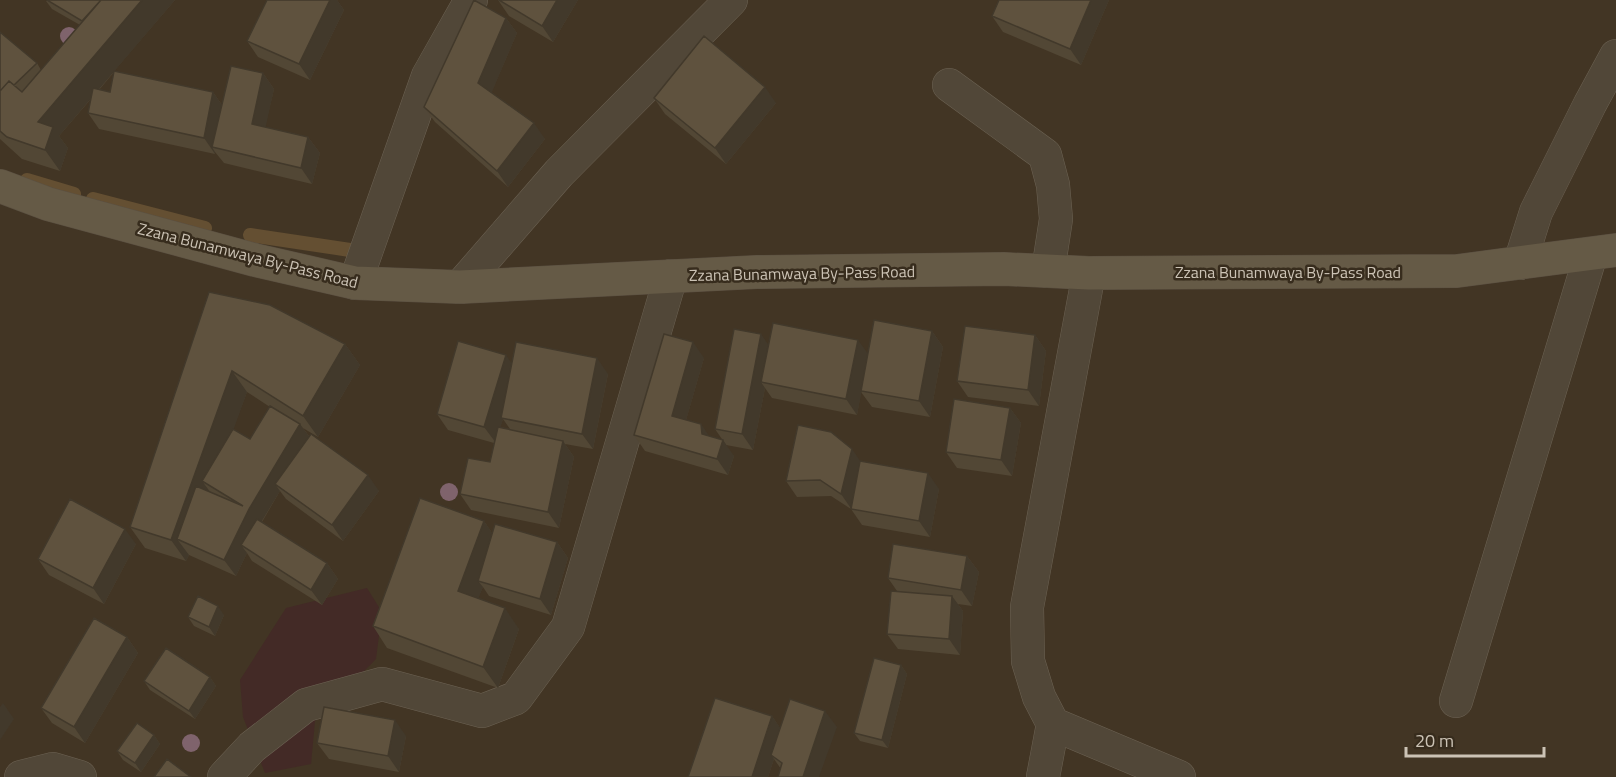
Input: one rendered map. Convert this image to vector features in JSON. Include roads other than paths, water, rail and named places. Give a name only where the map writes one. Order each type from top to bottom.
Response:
[{"type":"street","points":[[355,283],[428,76],[471,0]]},
{"type":"street","points":[[460,287],[559,173],[731,0]]},
{"type":"street","points":[[1520,263],[1536,212],[1616,56]]},
{"type":"street","points":[[949,85],[1045,155],[1053,185],[1056,219],[1048,271]]},
{"type":"street","name":"Zzana Bunamwaya By-Pass Road","points":[[0,186],[48,204],[255,260],[355,283],[460,287],[781,271],[1004,269],[1089,273],[1457,272],[1603,252]]},
{"type":"street","points":[[1456,701],[1603,252]]},
{"type":"street","points":[[1043,777],[1053,724],[1039,697],[1028,661],[1027,607],[1089,273]]},
{"type":"street","points":[[224,777],[252,747],[306,705],[382,684],[482,711],[516,698],[568,627],[671,276]]},
{"type":"street","points":[[1053,724],[1179,777]]},
{"type":"street","points":[[21,777],[52,769],[80,777]]},
{"type":"waterway","points":[[27,180],[74,194]]},
{"type":"waterway","points":[[93,199],[205,228]]},
{"type":"waterway","points":[[250,235],[350,250]]}]
